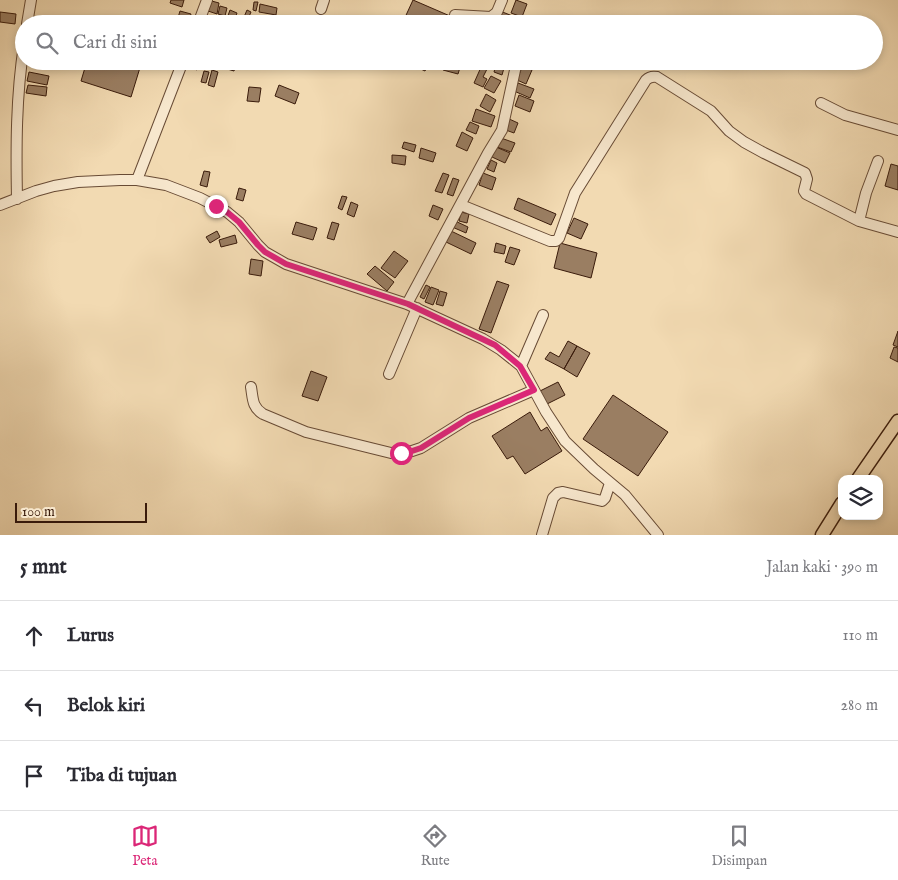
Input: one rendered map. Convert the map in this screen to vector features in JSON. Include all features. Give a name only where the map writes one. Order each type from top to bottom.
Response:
[{"type":"main road","points":[[863,475],[898,421]]},
{"type":"main road","points":[[863,475],[898,426]]},
{"type":"main road","points":[[824,535],[838,511]]},
{"type":"main road","points":[[824,535],[838,515]]},
{"type":"street","points":[[28,15],[31,0]]},
{"type":"street","points":[[201,15],[207,0]]},
{"type":"street","points":[[497,15],[502,0]]},
{"type":"street","points":[[455,14],[464,15]]},
{"type":"street","points":[[17,199],[16,134],[21,70]]},
{"type":"street","points":[[138,180],[180,70]]},
{"type":"street","points":[[389,374],[412,306],[461,205],[502,130],[515,70]]},
{"type":"street","points":[[461,205],[550,241],[556,241],[559,238],[575,193],[646,80],[657,76],[711,111],[729,131],[744,142],[805,173],[807,179],[804,190],[806,194],[859,221],[898,232]]},
{"type":"street","points":[[821,103],[845,115],[898,130]]},
{"type":"street","points":[[859,221],[866,193],[878,161]]},
{"type":"street","points":[[0,206],[54,186],[78,182],[138,180],[166,185],[227,212],[265,252],[286,264],[412,306],[495,345],[520,366],[565,441],[632,502],[658,535]]},
{"type":"street","points":[[520,366],[543,315]]},
{"type":"street","points":[[251,387],[254,404],[257,410],[263,414],[306,432],[391,453],[421,448],[469,418],[534,390]]},
{"type":"street","points":[[542,535],[555,495],[563,492],[602,501],[605,498],[610,483]]},
{"type":"building","points":[[171,0],[184,0],[182,7],[170,3]]},
{"type":"building","points":[[208,0],[219,3],[217,14],[205,10]]},
{"type":"building","points":[[413,0],[448,15],[406,15]]},
{"type":"building","points":[[516,0],[527,4],[523,15],[511,13]]},
{"type":"building","points":[[254,2],[258,2],[256,11],[253,10]]},
{"type":"building","points":[[260,4],[277,8],[276,15],[259,12]]},
{"type":"building","points":[[220,6],[227,8],[225,15],[218,14]]},
{"type":"building","points":[[230,10],[237,13],[236,15],[228,15]]},
{"type":"building","points":[[247,10],[251,12],[250,15],[245,15]]},
{"type":"building","points":[[180,11],[191,14],[191,15],[179,15]]},
{"type":"building","points":[[500,11],[510,15],[499,15]]},
{"type":"building","points":[[0,12],[16,14],[15,24],[0,22]]},
{"type":"building","points":[[84,70],[139,70],[131,97],[81,81]]},
{"type":"building","points":[[212,70],[218,72],[214,87],[208,85]]},
{"type":"building","points":[[443,70],[459,70],[458,74]]},
{"type":"building","points":[[480,70],[486,70],[483,77],[487,79],[483,87],[474,83]]},
{"type":"building","points":[[495,70],[503,70],[502,75],[494,72]]},
{"type":"building","points":[[521,70],[532,70],[526,84],[517,80]]},
{"type":"building","points":[[204,71],[209,72],[206,83],[201,82]]},
{"type":"building","points":[[29,72],[49,76],[47,85],[27,81]]},
{"type":"building","points":[[491,76],[501,81],[494,93],[484,88]]},
{"type":"building","points":[[518,83],[534,89],[530,98],[514,91]]},
{"type":"building","points":[[28,85],[47,87],[46,96],[26,93]]},
{"type":"building","points":[[279,85],[299,93],[295,104],[275,96]]},
{"type":"building","points":[[249,87],[261,88],[259,102],[247,101]]},
{"type":"building","points":[[486,94],[496,100],[490,112],[480,106]]},
{"type":"building","points":[[519,95],[534,101],[530,112],[515,106]]},
{"type":"building","points":[[476,109],[495,116],[491,127],[472,121]]},
{"type":"building","points":[[507,118],[518,123],[514,133],[503,129]]},
{"type":"building","points":[[470,122],[479,126],[476,134],[466,130]]},
{"type":"building","points":[[462,132],[473,138],[467,151],[456,146]]},
{"type":"building","points":[[501,138],[515,143],[511,152],[497,147]]},
{"type":"building","points":[[404,142],[416,145],[414,152],[402,148]]},
{"type":"building","points":[[496,147],[510,153],[505,163],[492,157]]},
{"type":"building","points":[[421,148],[436,153],[433,162],[419,158]]},
{"type":"building","points":[[392,155],[406,156],[405,165],[392,163]]},
{"type":"building","points":[[491,160],[497,163],[494,172],[487,169]]},
{"type":"building","points":[[891,164],[898,166],[898,190],[885,186]]},
{"type":"building","points":[[204,171],[210,172],[207,187],[200,185]]},
{"type":"building","points":[[443,173],[449,175],[442,193],[435,191]]},
{"type":"building","points":[[483,173],[496,178],[492,190],[479,185]]},
{"type":"building","points":[[453,178],[459,180],[453,196],[447,194]]},
{"type":"building","points":[[239,188],[246,190],[243,201],[236,199]]},
{"type":"building","points":[[342,196],[347,197],[342,210],[338,208]]},
{"type":"building","points":[[518,198],[556,214],[551,225],[514,209]]},
{"type":"building","points":[[351,202],[358,205],[354,217],[347,214]]},
{"type":"building","points":[[433,205],[443,209],[438,220],[429,216]]},
{"type":"building","points":[[461,212],[469,214],[467,223],[459,221]]},
{"type":"building","points":[[574,218],[588,224],[581,239],[567,233]]},
{"type":"building","points":[[453,220],[468,227],[466,233],[450,226]]},
{"type":"building","points":[[296,222],[317,228],[313,240],[292,234]]},
{"type":"building","points":[[332,222],[339,224],[334,240],[327,238]]},
{"type":"building","points":[[217,231],[220,237],[210,243],[206,237]]},
{"type":"building","points":[[451,231],[476,243],[471,254],[446,242]]},
{"type":"building","points":[[235,235],[237,243],[221,247],[219,240]]},
{"type":"building","points":[[496,243],[506,246],[504,254],[494,252]]},
{"type":"building","points":[[560,243],[597,253],[591,278],[554,268]]},
{"type":"building","points":[[510,247],[520,250],[514,265],[505,262]]},
{"type":"building","points":[[394,251],[408,261],[395,278],[381,268]]},
{"type":"building","points":[[251,259],[263,261],[261,276],[249,274]]},
{"type":"building","points":[[375,266],[394,282],[387,291],[367,274]]},
{"type":"building","points":[[497,281],[509,285],[491,333],[479,329]]},
{"type":"building","points":[[426,285],[430,287],[424,299],[420,297]]},
{"type":"building","points":[[431,287],[439,290],[433,305],[425,302]]},
{"type":"building","points":[[440,291],[447,293],[443,306],[436,304]]},
{"type":"building","points":[[898,331],[898,347],[893,345]]},
{"type":"building","points":[[568,341],[577,346],[564,369],[545,359],[550,352],[559,357]]},
{"type":"building","points":[[577,346],[590,353],[577,377],[564,369]]},
{"type":"building","points":[[894,347],[898,348],[898,362],[890,358]]},
{"type":"building","points":[[311,371],[327,377],[318,401],[302,396]]},
{"type":"building","points":[[558,382],[565,395],[547,404],[540,391]]},
{"type":"building","points":[[613,395],[668,432],[638,476],[583,439]]},
{"type":"building","points":[[530,412],[541,431],[547,427],[562,451],[525,474],[513,456],[507,459],[492,436]]},
{"type":"route","points":[[216,206],[239,222],[265,252],[286,264],[418,308],[495,345],[520,366],[534,390],[469,418],[421,448],[401,453]]}]
